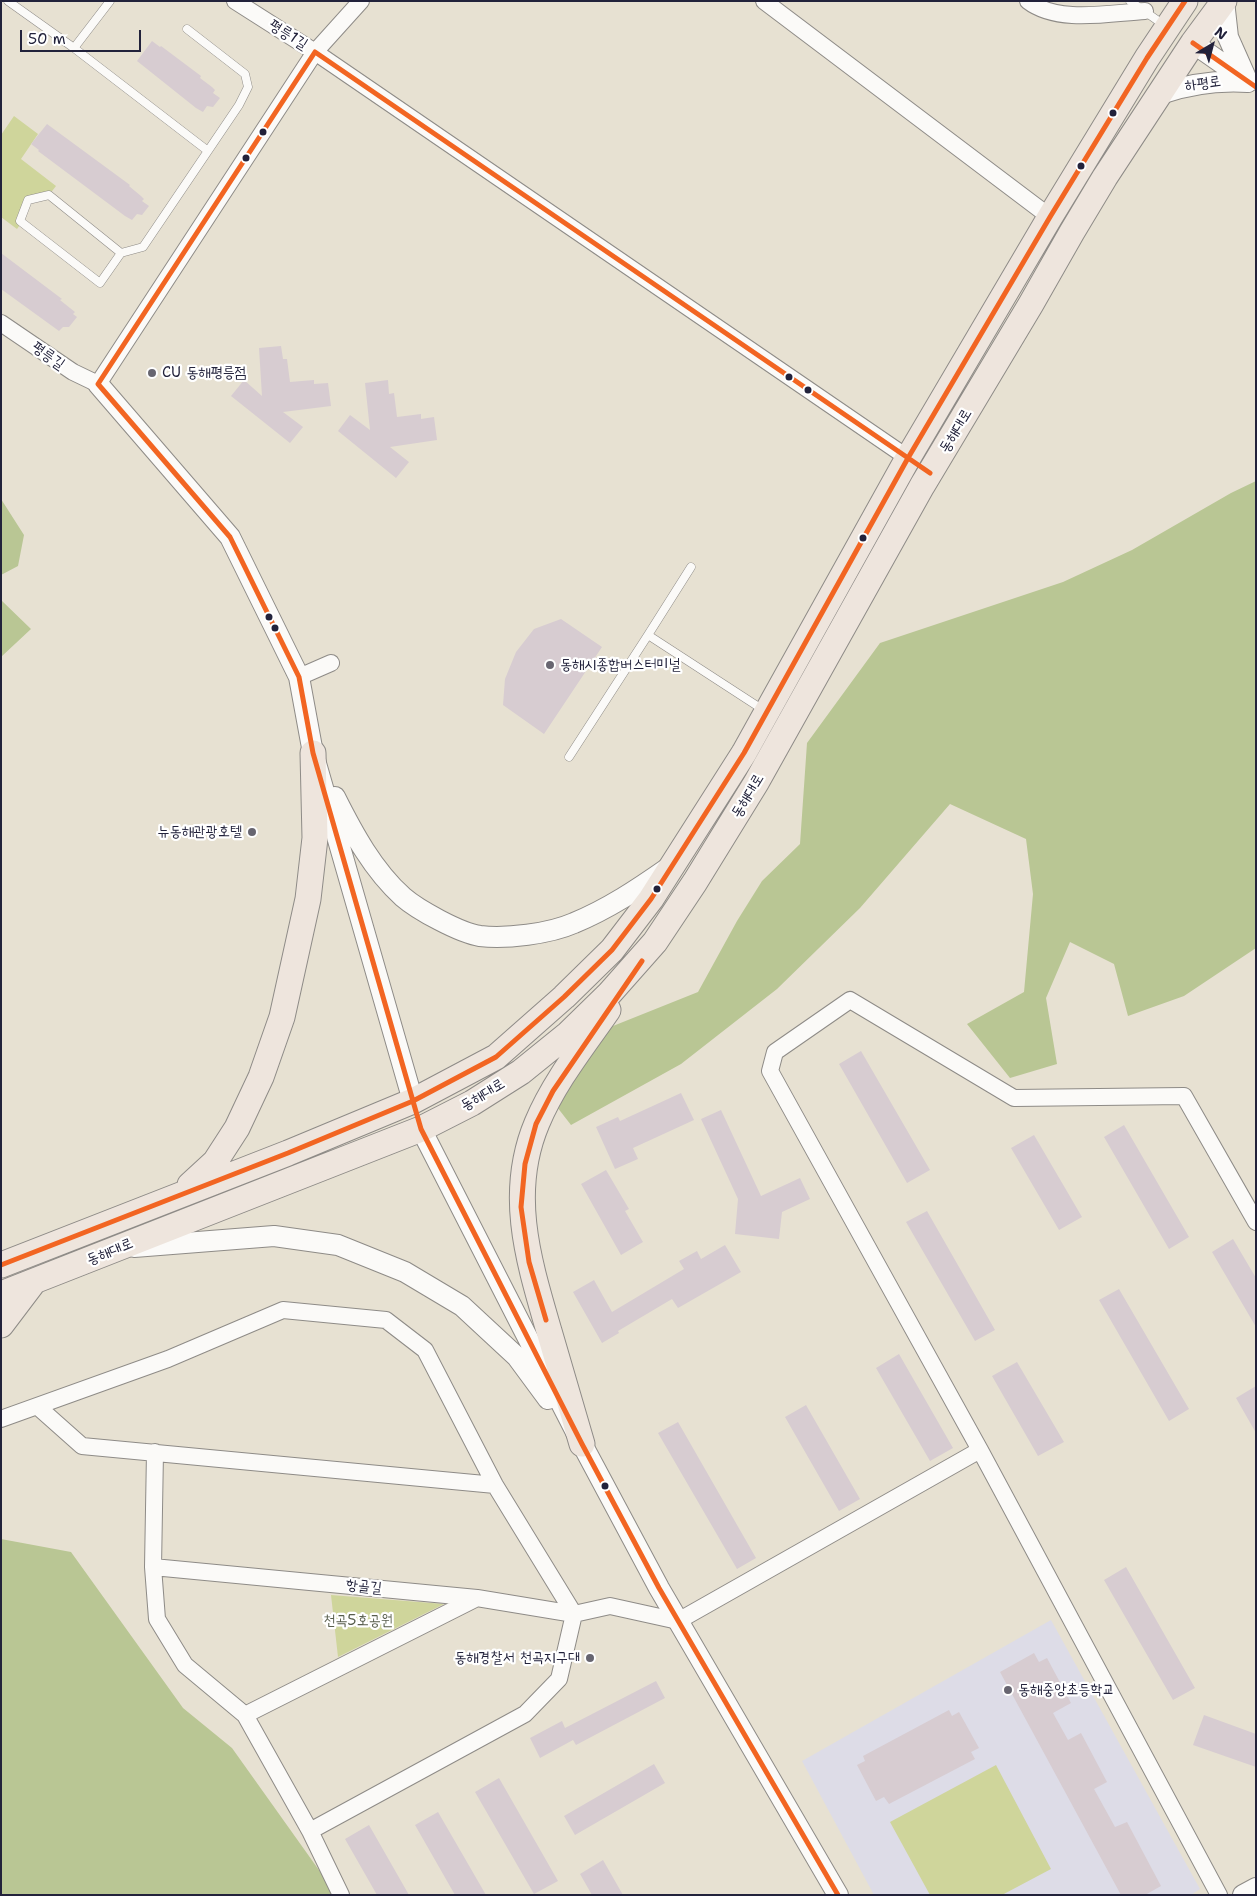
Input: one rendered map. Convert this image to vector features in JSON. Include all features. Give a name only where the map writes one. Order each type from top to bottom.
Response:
[{"type":"main road","points":[[1,1265],[413,1101],[496,1057],[564,997],[612,950],[651,899],[744,753],[908,458],[1146,58],[1185,1]]},
{"type":"main road","name":"동해대로","points":[[1,1294],[32,1284],[421,1129],[472,1103],[521,1072],[568,1034],[609,994],[655,942],[695,882],[761,774],[930,473],[1032,304],[1105,177],[1193,43],[1224,1]]},
{"type":"main road","points":[[1168,28],[1193,43]]},
{"type":"main road","points":[[908,458],[930,473]]},
{"type":"main road","points":[[178,1196],[215,1162],[237,1128],[261,1077],[282,1017],[308,899],[315,838],[313,752]]},
{"type":"main road","points":[[582,1444],[529,1262],[521,1207],[525,1164],[536,1124],[553,1091],[655,942]]},
{"type":"main road","points":[[413,1101],[421,1129]]},
{"type":"main road","points":[[1,1325],[32,1284]]},
{"type":"street","name":"평릉1길","points":[[235,1],[315,52],[908,458]]},
{"type":"street","points":[[98,384],[315,52],[361,1]]},
{"type":"street","points":[[764,1],[1050,217]]},
{"type":"street","points":[[1028,1],[1036,7],[1071,16],[1145,11]]},
{"type":"street","name":"하평로","points":[[1224,1],[1228,37],[1252,84]]},
{"type":"street","name":"하평로","points":[[1193,43],[1252,84]]},
{"type":"street","name":"하평로","points":[[1160,94],[1184,86],[1211,82],[1252,84]]},
{"type":"street","name":"평릉길","points":[[1,323],[72,372],[98,384],[230,537],[299,677],[313,752],[413,1101]]},
{"type":"street","points":[[299,677],[331,663]]},
{"type":"street","points":[[313,752],[350,827],[374,865],[403,897],[442,922],[479,936],[523,936],[572,924],[619,901],[672,866]]},
{"type":"street","points":[[1219,1895],[980,1450],[770,1071],[775,1052],[850,1000],[1014,1098],[1184,1096],[1256,1222]]},
{"type":"street","points":[[421,1129],[582,1444],[678,1621],[838,1895]]},
{"type":"street","points":[[122,1248],[274,1236],[338,1245],[405,1272],[462,1306],[517,1357],[582,1444]]},
{"type":"street","points":[[1,1418],[168,1359],[283,1310],[386,1320],[425,1350],[495,1485],[574,1614],[559,1679],[525,1714],[310,1831]]},
{"type":"street","points":[[37,1406],[82,1446],[495,1485]]},
{"type":"street","points":[[574,1614],[610,1606],[678,1621],[980,1450]]},
{"type":"street","points":[[155,1452],[153,1567],[157,1619],[185,1665],[245,1715],[310,1831],[341,1895]]},
{"type":"street","name":"항골길","points":[[153,1567],[477,1598],[574,1614]]},
{"type":"street","points":[[245,1715],[477,1598]]},
{"type":"street","points":[[1243,1895],[1256,1888]]},
{"type":"lane","points":[[8,1],[74,48],[208,151]]},
{"type":"lane","points":[[74,48],[110,1]]},
{"type":"lane","points":[[1130,1],[1168,28]]},
{"type":"lane","points":[[121,253],[49,195],[28,200],[20,220],[100,283],[121,253],[143,247],[239,105],[248,87],[245,74],[187,29]]},
{"type":"lane","points":[[569,757],[691,566]]},
{"type":"lane","points":[[648,635],[766,712]]},
{"type":"shaded area","name":"동해중앙초등학교","points":[[1051,1620],[1200,1889],[1191,1895],[874,1895],[802,1761]]},
{"type":"green space","points":[[14,116],[38,134],[21,159],[56,186],[49,195],[28,200],[22,222],[17,229],[1,217],[1,135]]},
{"type":"green space","points":[[1256,481],[1256,948],[1184,996],[1128,1016],[1114,964],[1070,942],[1046,998],[1057,1064],[1010,1078],[967,1024],[1024,992],[1033,894],[1026,839],[950,804],[860,908],[777,989],[681,1064],[571,1125],[543,1089],[608,1028],[698,992],[737,921],[762,881],[800,844],[807,743],[880,643],[1063,582],[1132,550],[1231,493]]},
{"type":"green space","points":[[1,499],[24,535],[18,566],[1,575]]},
{"type":"green space","points":[[1,600],[31,629],[1,657]]},
{"type":"green space","points":[[1,1539],[71,1552],[183,1708],[232,1748],[336,1894],[1,1895]]},
{"type":"green space","name":"천곡5호공원","points":[[331,1595],[444,1604],[338,1657]]},
{"type":"green space","points":[[996,1765],[1051,1869],[1002,1895],[930,1895],[890,1822]]},
{"type":"building","points":[[152,41],[201,76],[200,78],[215,90],[213,93],[220,98],[213,107],[207,106],[203,112],[196,108],[137,61]]},
{"type":"building","points":[[47,124],[130,185],[144,199],[142,201],[149,206],[142,215],[137,214],[132,220],[125,216],[38,151],[31,144]]},
{"type":"building","points":[[1,253],[62,299],[60,300],[75,312],[73,314],[77,317],[69,327],[63,327],[59,331],[1,289]]},
{"type":"building","points":[[281,346],[283,359],[287,359],[290,382],[314,380],[314,384],[328,383],[331,406],[283,412],[303,427],[290,443],[231,396],[244,380],[262,396],[259,348]]},
{"type":"building","points":[[388,380],[389,394],[394,393],[397,417],[421,414],[421,419],[434,417],[437,440],[390,447],[409,462],[396,478],[338,431],[350,415],[370,430],[365,383]]},
{"type":"building","name":"동해시종합버스터미널","points":[[561,619],[602,647],[544,734],[503,705],[505,679],[516,652],[534,629]]},
{"type":"building","points":[[861,1051],[930,1170],[907,1183],[839,1064]]},
{"type":"building","points":[[681,1093],[694,1120],[633,1148],[638,1159],[615,1169],[596,1127],[618,1117],[620,1121]]},
{"type":"building","points":[[721,1110],[761,1196],[800,1178],[810,1199],[782,1212],[779,1239],[735,1234],[738,1199],[701,1119]]},
{"type":"building","points":[[1124,1125],[1189,1237],[1169,1249],[1104,1137]]},
{"type":"building","points":[[1034,1135],[1082,1217],[1059,1230],[1011,1148]]},
{"type":"building","points":[[606,1170],[629,1209],[625,1211],[643,1242],[621,1255],[581,1184]]},
{"type":"building","points":[[927,1211],[995,1330],[975,1341],[906,1222]]},
{"type":"building","points":[[1233,1239],[1256,1278],[1256,1327],[1212,1252]]},
{"type":"building","points":[[725,1245],[741,1272],[678,1308],[672,1299],[618,1331],[619,1333],[602,1343],[573,1292],[594,1280],[612,1312],[684,1269],[679,1261],[697,1251],[701,1259]]},
{"type":"building","points":[[1119,1289],[1189,1409],[1169,1421],[1099,1300]]},
{"type":"building","points":[[899,1354],[953,1448],[930,1461],[876,1368]]},
{"type":"building","points":[[1017,1362],[1064,1442],[1038,1456],[992,1376]]},
{"type":"building","points":[[1256,1386],[1256,1433],[1236,1398]]},
{"type":"building","points":[[806,1405],[860,1499],[839,1511],[785,1417]]},
{"type":"building","points":[[678,1422],[756,1558],[737,1569],[658,1433]]},
{"type":"building","points":[[1126,1567],[1195,1688],[1173,1700],[1104,1580]]},
{"type":"building","points":[[1034,1653],[1039,1662],[1047,1658],[1071,1703],[1053,1713],[1068,1740],[1081,1733],[1107,1782],[1094,1789],[1115,1827],[1127,1822],[1161,1886],[1145,1895],[1121,1895],[1000,1672]]},
{"type":"building","points":[[656,1681],[665,1698],[576,1745],[573,1740],[540,1758],[530,1738],[562,1721],[565,1728]]},
{"type":"building","points":[[949,1710],[952,1716],[959,1712],[979,1748],[971,1752],[975,1759],[889,1804],[884,1797],[876,1801],[857,1765],[865,1761],[863,1756]]},
{"type":"building","points":[[1204,1715],[1256,1734],[1256,1767],[1193,1745]]},
{"type":"building","points":[[654,1764],[665,1783],[575,1835],[564,1816]]},
{"type":"building","points":[[499,1778],[558,1881],[534,1894],[475,1792]]},
{"type":"building","points":[[438,1812],[486,1895],[455,1895],[415,1825]]},
{"type":"building","points":[[369,1825],[409,1895],[377,1895],[345,1839]]},
{"type":"building","points":[[603,1860],[623,1895],[592,1895],[580,1874]]},
{"type":"transit line","points":[[1,1265],[288,1153],[413,1101],[496,1057],[564,997],[612,950],[651,899],[744,753],[908,458],[1050,217],[1147,58],[1185,1]]},
{"type":"transit line","points":[[1193,43],[1256,87]]},
{"type":"transit line","points":[[838,1895],[659,1588],[582,1444],[421,1129],[313,753],[299,677],[230,537],[98,384],[315,52],[930,473]]},
{"type":"transit line","points":[[546,1320],[529,1262],[521,1207],[525,1164],[536,1124],[553,1091],[642,961]]},
{"type":"place","name":"CU 동해평릉점","points":[[152,373]]},
{"type":"place","name":"동해시종합버스터미널","points":[[550,665]]},
{"type":"place","name":"뉴동해관광호텔","points":[[252,832]]},
{"type":"place","name":"동해경찰서 천곡지구대","points":[[590,1658]]},
{"type":"place","name":"동해중앙초등학교","points":[[1008,1690]]}]
